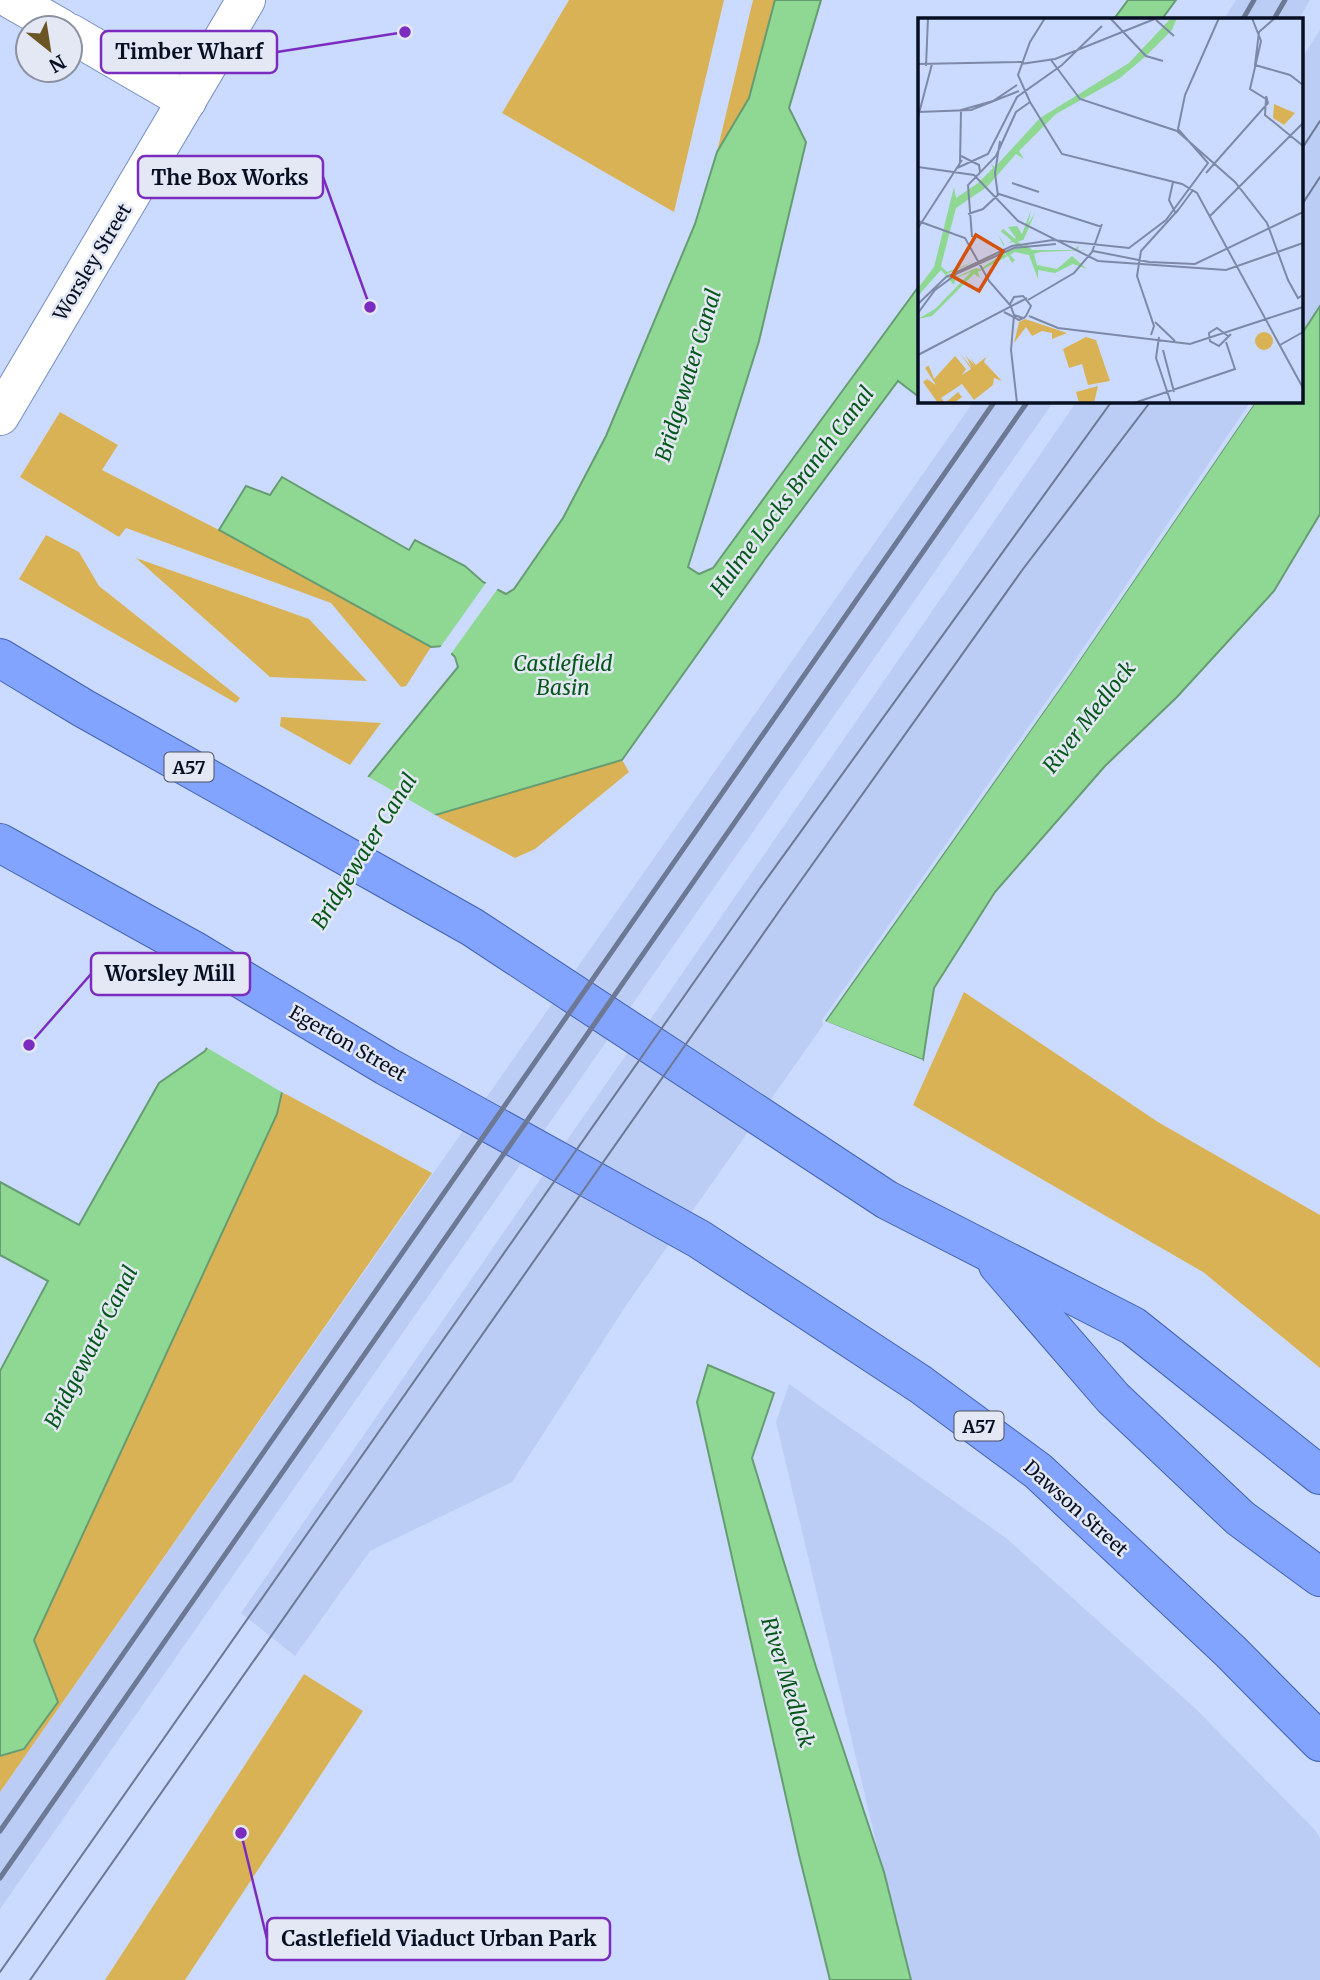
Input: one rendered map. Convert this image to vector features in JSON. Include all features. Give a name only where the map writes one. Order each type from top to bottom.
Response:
[{"type":"highway","name":"A57","points":[[0,658],[83,708],[472,927],[887,1200],[1133,1326],[1320,1475]]},
{"type":"highway","name":"A57","points":[[0,682],[83,708]]},
{"type":"highway","name":"Egerton Street","points":[[0,844],[208,960],[386,1066],[699,1239]]},
{"type":"highway","name":"Dawson Street","points":[[699,1239],[920,1384],[1038,1471],[1230,1651],[1320,1742]]},
{"type":"highway","name":"A57","points":[[985,1250],[1113,1398],[1240,1518],[1320,1577]]},
{"type":"street","points":[[12,0],[36,14]]},
{"type":"street","name":"Worsley Street","points":[[0,416],[246,0]]},
{"type":"street","points":[[84,41],[187,101]]},
{"type":"shaded area","points":[[569,0],[724,0],[674,212],[502,113]]},
{"type":"shaded area","points":[[753,0],[775,0],[749,98],[717,152]]},
{"type":"shaded area","points":[[1236,0],[1310,0],[1300,18],[1225,18]]},
{"type":"shaded area","points":[[1320,30],[1320,306],[1302,333],[1302,58]]},
{"type":"shaded area","points":[[973,402],[1053,402],[0,1909],[0,1792]]},
{"type":"shaded area","points":[[1076,402],[1255,402],[1070,674],[627,1304],[512,1482],[370,1551],[295,1656],[241,1613]]},
{"type":"shaded area","points":[[60,412],[118,445],[102,470],[219,530],[431,647],[406,686],[401,687],[331,603],[126,528],[119,537],[20,477]]},
{"type":"shaded area","points":[[46,535],[79,552],[99,586],[240,698],[236,703],[19,579]]},
{"type":"shaded area","points":[[136,558],[309,619],[367,681],[270,677]]},
{"type":"shaded area","points":[[281,717],[381,723],[350,765],[280,726]]},
{"type":"shaded area","points":[[622,760],[629,772],[535,849],[515,858],[435,815]]},
{"type":"shaded area","points":[[964,992],[1158,1122],[1320,1215],[1320,1368],[1203,1272],[913,1105]]},
{"type":"shaded area","points":[[282,1092],[432,1173],[0,1792],[0,1756],[24,1749],[57,1702],[34,1640],[277,1114]]},
{"type":"shaded area","points":[[789,1384],[1006,1538],[1197,1710],[1315,1830],[1320,1838],[1320,1980],[909,1980],[776,1422]]},
{"type":"shaded area","points":[[304,1674],[363,1711],[185,1980],[105,1980]]},
{"type":"water","name":"Castlefield Basin","points":[[775,0],[821,0],[789,108],[806,142],[759,341],[688,567],[699,574],[713,568],[918,287],[918,396],[898,381],[765,559],[622,760],[435,815],[282,1092],[277,1114],[34,1640],[58,1702],[24,1749],[0,1756],[0,1371],[48,1281],[0,1255],[0,1182],[79,1225],[159,1083],[205,1051],[368,777],[458,667],[455,657],[444,646],[431,647],[219,530],[246,486],[270,495],[282,477],[409,550],[415,540],[465,566],[483,582],[506,594],[514,589],[563,518],[606,436],[695,224],[717,152],[749,98]]},
{"type":"water","points":[[1128,0],[1176,0],[1163,18],[1115,18]]},
{"type":"water","name":"River Medlock","points":[[1320,306],[1320,514],[1274,591],[1177,697],[1105,766],[995,892],[934,988],[923,1060],[825,1022],[1070,674],[1255,402],[1302,402],[1302,333]]},
{"type":"water","name":"River Medlock","points":[[708,1365],[774,1393],[752,1458],[816,1667],[884,1872],[911,1980],[830,1980],[799,1855],[697,1402]]},
{"type":"pier","points":[[1250,402],[1255,402],[1070,674],[825,1021],[923,1060],[922,1063],[823,1025],[822,1020],[1067,672]]},
{"type":"pier","points":[[488,580],[499,587],[450,655],[439,649]]},
{"type":"pier","points":[[365,775],[439,817],[285,1094],[204,1046]]},
{"type":"tram line","points":[[1302,148],[1320,121]]},
{"type":"tram line","points":[[1302,204],[1320,177]]},
{"type":"tram line","points":[[0,1972],[760,888],[1111,402]]},
{"type":"tram line","points":[[30,1980],[782,907],[1023,569],[1150,402]]},
{"type":"railway","points":[[1244,18],[1254,0]]},
{"type":"railway","points":[[1275,18],[1285,0]]},
{"type":"railway","points":[[0,1831],[994,402]]},
{"type":"railway","points":[[0,1878],[1027,402]]},
{"type":"place","name":"Timber Wharf","points":[[405,32]]},
{"type":"place","name":"The Box Works","points":[[370,307]]},
{"type":"place","name":"Worsley Mill","points":[[29,1045]]},
{"type":"place","name":"Castlefield Viaduct Urban Park","points":[[241,1833]]},
{"type":"water label","name":"Bridgewater Canal","points":[[688,375]]},
{"type":"water label","name":"Hulme Locks Branch Canal","points":[[792,491]]},
{"type":"water label","name":"Bridgewater Canal","points":[[364,851]]},
{"type":"water label","name":"Bridgewater Canal","points":[[91,1347]]}]
